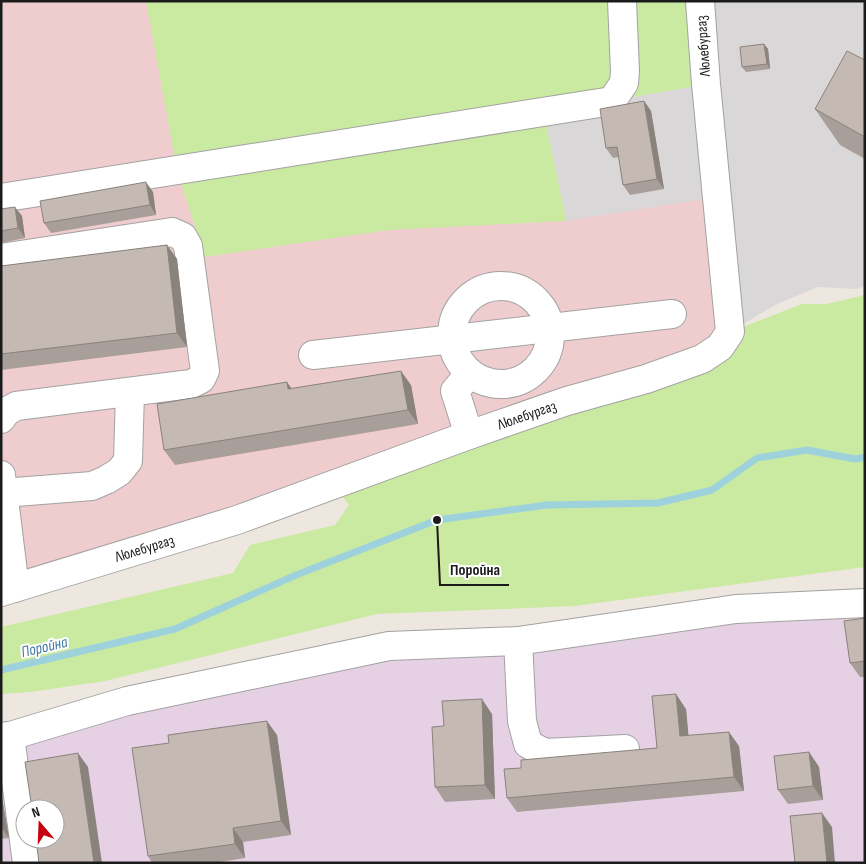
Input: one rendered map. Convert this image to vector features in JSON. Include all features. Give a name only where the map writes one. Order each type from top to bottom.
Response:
[{"type":"street","points":[[1,198],[612,101],[624,83],[625,62],[622,1]]},
{"type":"street","name":"Люлебургаз","points":[[8,590],[237,520],[469,435],[568,401],[646,379],[702,359],[720,348],[730,332],[706,84],[700,1]]},
{"type":"street","points":[[1,258],[172,232],[183,237],[188,246],[205,371],[201,379],[191,384],[16,406],[6,412],[1,419]]},
{"type":"street","points":[[495,286],[510,287],[524,292],[536,301],[545,313],[549,328],[550,342],[545,356],[537,368],[526,378],[512,383],[497,384],[483,381],[470,374],[454,352],[452,339],[453,324],[459,310],[468,299],[481,291],[495,286]]},
{"type":"street","points":[[313,356],[672,314]]},
{"type":"street","points":[[469,435],[455,391],[470,374]]},
{"type":"street","points":[[8,590],[2,484],[92,486],[119,472],[128,461],[130,392]]},
{"type":"street","points":[[27,863],[6,737],[127,701],[388,646],[518,641],[736,609],[865,603]]},
{"type":"street","points":[[518,641],[522,721],[528,744],[545,753],[626,749]]},
{"type":"shaded area","points":[[1,1],[700,1],[544,113],[566,221],[717,197],[720,347],[1,592]]},
{"type":"shaded area","points":[[700,1],[865,1],[865,286],[857,289],[818,287],[775,305],[730,332],[566,221],[544,113]]},
{"type":"shaded area","points":[[865,603],[865,863],[1,863],[1,737],[389,646]]},
{"type":"green space","points":[[146,1],[700,1],[706,84],[544,113],[566,221],[389,230],[205,257],[177,171]]},
{"type":"green space","points":[[865,295],[865,567],[575,606],[377,614],[105,681],[31,692],[1,694],[1,627],[233,573],[250,545],[335,525],[349,505],[334,485],[646,379],[730,332],[802,304],[826,304]]},
{"type":"building","points":[[764,44],[767,64],[742,67],[740,47]]},
{"type":"building","points":[[847,51],[865,60],[865,137],[815,109]]},
{"type":"building","points":[[644,101],[657,179],[623,185],[617,147],[606,148],[600,109]]},
{"type":"building","points":[[146,182],[150,205],[44,223],[40,201]]},
{"type":"building","points":[[15,207],[18,228],[1,231],[1,209]]},
{"type":"building","points":[[167,245],[177,333],[1,354],[1,266]]},
{"type":"building","points":[[401,371],[408,410],[164,450],[157,404],[287,382],[288,389]]},
{"type":"building","points":[[865,618],[865,661],[850,663],[844,621]]},
{"type":"building","points":[[676,694],[680,736],[729,732],[734,777],[507,798],[504,769],[521,768],[521,760],[657,748],[652,696]]},
{"type":"building","points":[[482,699],[485,785],[435,787],[432,727],[444,726],[442,701]]},
{"type":"building","points":[[267,721],[281,821],[233,828],[235,844],[148,856],[132,748],[169,743],[168,735]]},
{"type":"building","points":[[809,752],[813,786],[778,790],[774,756]]},
{"type":"building","points":[[78,753],[94,863],[39,863],[37,849],[65,849],[65,799],[31,799],[25,762]]},
{"type":"building","points":[[822,813],[827,863],[795,863],[790,816]]},
{"type":"waterway","name":"Поройна","points":[[1,670],[175,629],[296,575],[437,520],[547,505],[658,503],[712,490],[757,458],[807,450],[855,459],[865,457]]},
{"type":"place","name":"Поройна","points":[[437,520]]}]
